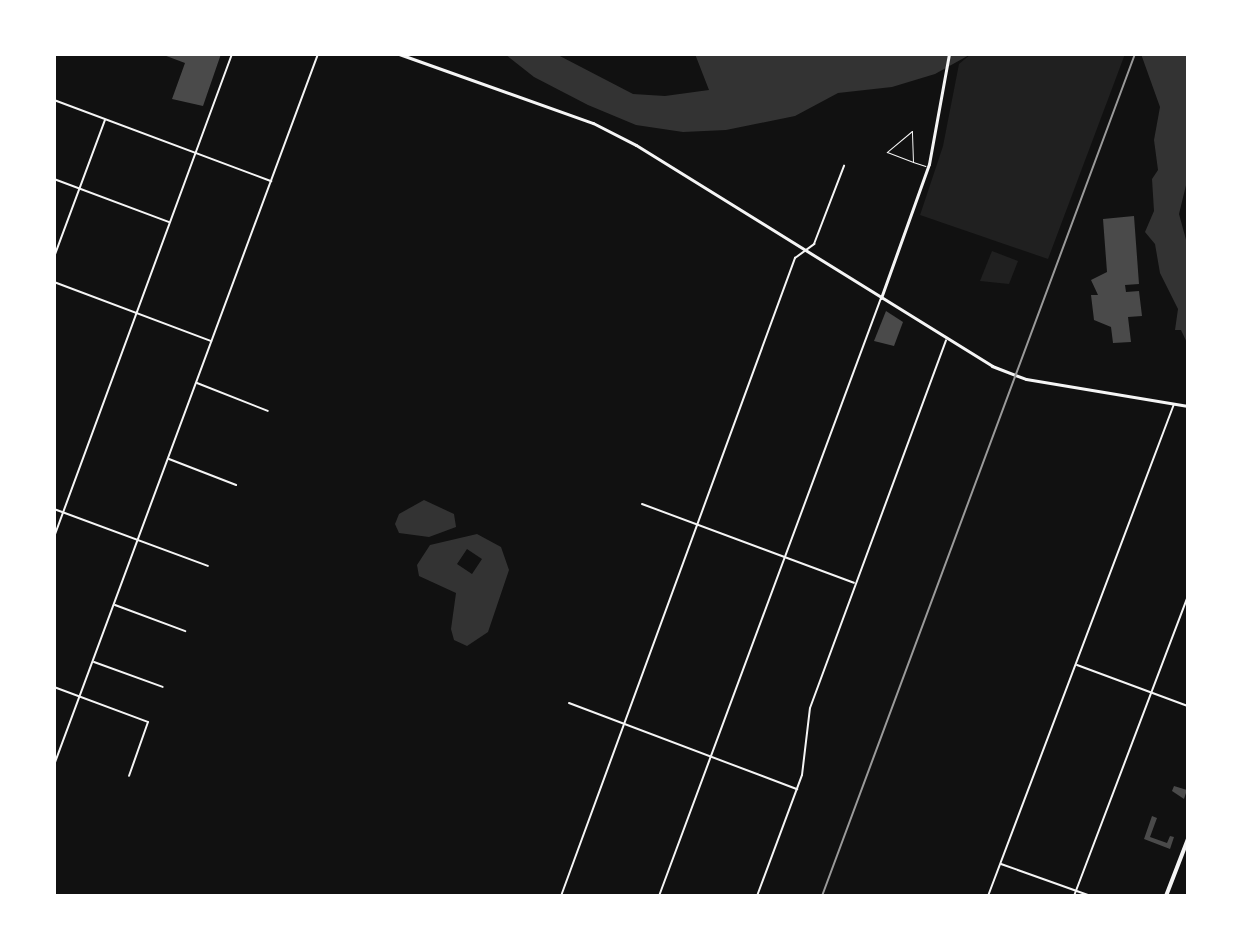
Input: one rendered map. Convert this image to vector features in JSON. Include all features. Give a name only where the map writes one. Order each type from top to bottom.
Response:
[{"type":"main road","points":[[1166,896],[1188,839]]},
{"type":"street","points":[[54,537],[232,54]]},
{"type":"street","points":[[54,765],[318,54]]},
{"type":"street","points":[[399,54],[618,135],[946,339],[1026,379],[1188,406]]},
{"type":"street","points":[[659,896],[927,167],[949,54]]},
{"type":"street","points":[[54,100],[272,181]]},
{"type":"street","points":[[54,257],[106,119]]},
{"type":"street","points":[[561,896],[623,723],[802,252],[818,235],[844,166]]},
{"type":"street","points":[[54,179],[169,222]]},
{"type":"street","points":[[54,282],[212,342]]},
{"type":"street","points":[[757,896],[798,789],[805,725],[854,583],[946,339]]},
{"type":"street","points":[[196,382],[268,411]]},
{"type":"street","points":[[988,896],[1174,403]]},
{"type":"street","points":[[168,459],[236,485]]},
{"type":"street","points":[[642,504],[854,583]]},
{"type":"street","points":[[54,509],[208,566]]},
{"type":"street","points":[[1074,896],[1188,596]]},
{"type":"street","points":[[114,605],[185,631]]},
{"type":"street","points":[[93,661],[163,687]]},
{"type":"street","points":[[1076,665],[1188,706]]},
{"type":"street","points":[[54,687],[148,722],[129,776]]},
{"type":"street","points":[[569,703],[798,789]]},
{"type":"street","points":[[1000,864],[1091,896]]},
{"type":"lane","points":[[913,162],[916,135],[912,131],[887,152],[913,162],[927,167]]},
{"type":"shaded area","points":[[505,54],[556,54],[633,94],[665,96],[709,90],[695,54],[971,54],[935,74],[892,87],[838,93],[795,116],[726,130],[683,132],[636,125],[588,105],[534,77]]},
{"type":"shaded area","points":[[971,54],[1125,54],[1048,259],[920,215],[943,146],[959,64]]},
{"type":"shaded area","points":[[1141,54],[1188,54],[1188,177],[1179,214],[1188,247],[1188,345],[1181,330],[1175,330],[1178,309],[1160,273],[1155,244],[1145,232],[1154,211],[1152,179],[1158,170],[1154,140],[1160,107]]},
{"type":"shaded area","points":[[992,251],[1018,261],[1009,284],[980,281]]},
{"type":"shaded area","points":[[424,500],[454,514],[456,527],[429,537],[399,533],[395,524],[399,514]]},
{"type":"shaded area","points":[[477,534],[501,547],[509,570],[488,632],[467,646],[454,640],[451,629],[456,593],[419,576],[417,565],[430,545]],"holes":[[[467,549],[482,559],[472,574],[457,564]]]},
{"type":"building","points":[[161,54],[221,54],[203,106],[172,99],[185,63]]},
{"type":"building","points":[[1134,216],[1139,284],[1125,285],[1126,292],[1139,291],[1142,316],[1128,317],[1131,342],[1113,343],[1111,327],[1094,320],[1091,295],[1098,295],[1091,280],[1107,272],[1103,219]]},
{"type":"building","points":[[886,311],[903,322],[894,346],[874,341]]},
{"type":"building","points":[[1174,786],[1187,790],[1184,799],[1172,791]]},
{"type":"building","points":[[1152,816],[1157,818],[1150,837],[1167,843],[1170,836],[1174,837],[1170,849],[1144,839]]},
{"type":"railway","points":[[822,896],[1135,54]]}]
